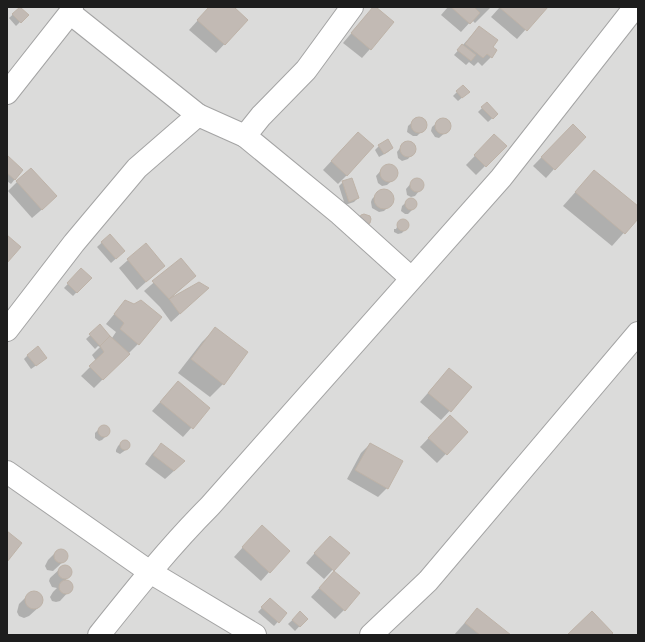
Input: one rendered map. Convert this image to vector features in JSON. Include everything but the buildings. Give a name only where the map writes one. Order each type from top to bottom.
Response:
[{"type":"street","points":[[245,136],[260,116],[306,70],[352,7]]},
{"type":"street","points":[[99,635],[186,530],[210,506],[501,178],[635,7]]},
{"type":"street","points":[[7,93],[71,10],[198,115],[245,136],[340,214],[411,278]]},
{"type":"street","points":[[7,330],[74,243],[137,168],[198,115]]},
{"type":"street","points":[[371,635],[428,581],[638,333]]},
{"type":"street","points":[[7,472],[150,572],[255,635]]},
{"type":"shaded area","points":[[7,7],[638,7],[638,635],[7,635]]}]
